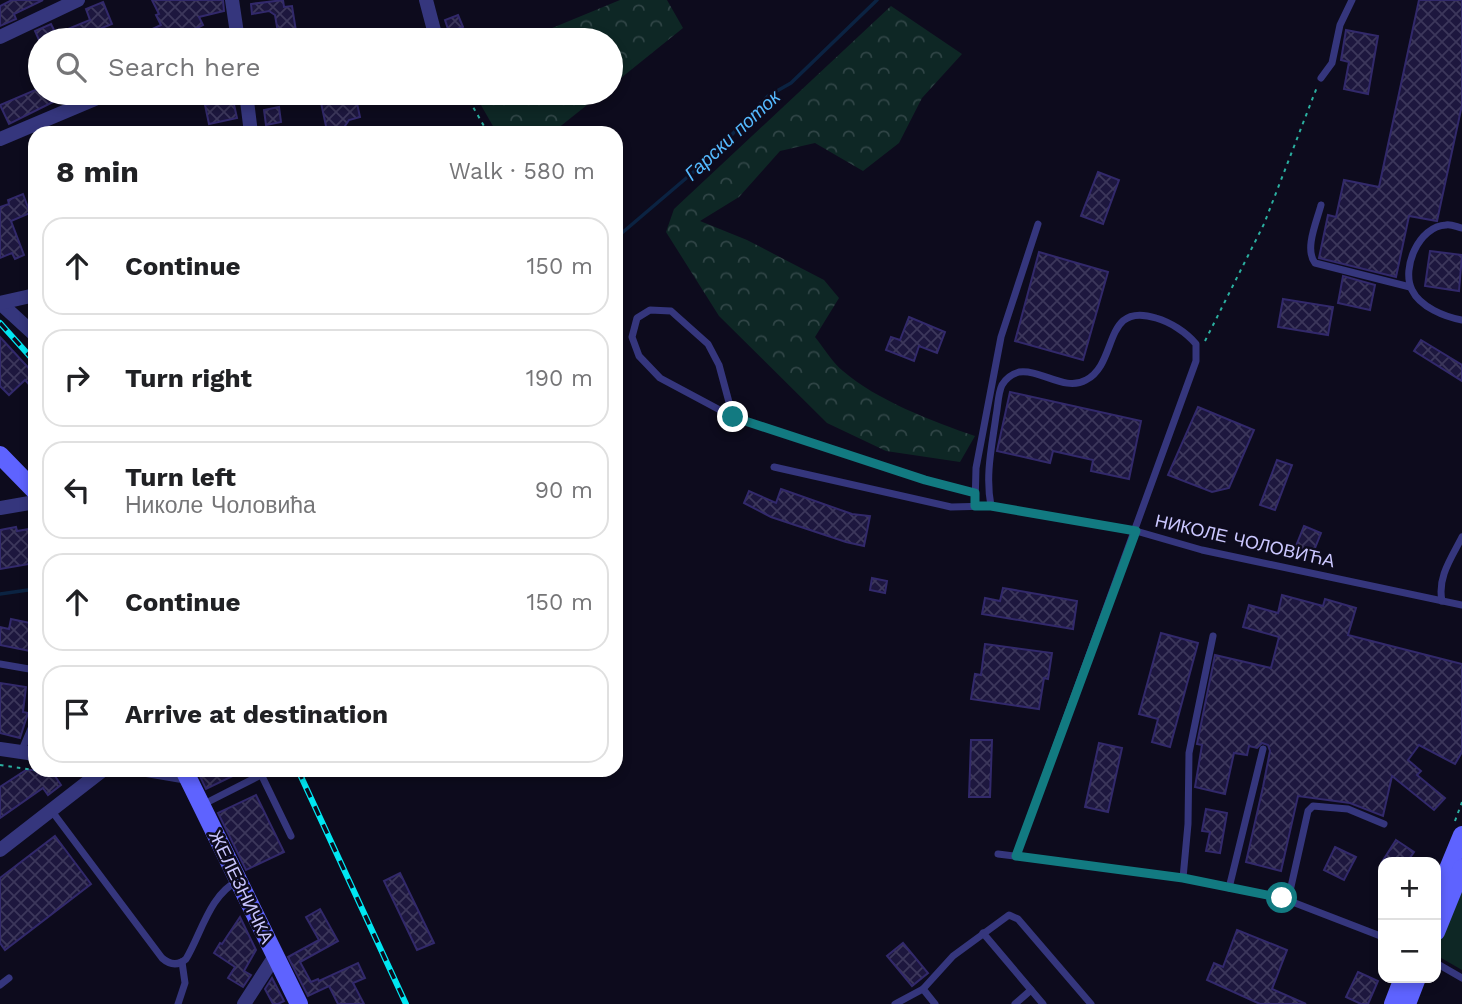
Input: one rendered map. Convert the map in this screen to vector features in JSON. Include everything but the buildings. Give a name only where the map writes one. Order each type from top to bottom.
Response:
[{"type":"street","points":[[0,37],[78,0]]},
{"type":"street","points":[[232,0],[236,28]]},
{"type":"street","points":[[426,0],[433,28]]},
{"type":"street","points":[[31,126],[81,105]]},
{"type":"street","points":[[248,105],[250,126]]},
{"type":"street","points":[[0,139],[28,127]]},
{"type":"street","points":[[0,303],[28,297]]},
{"type":"street","points":[[0,303],[28,329]]},
{"type":"street","points":[[0,455],[28,484]]},
{"type":"street","points":[[0,508],[28,503]]},
{"type":"street","points":[[0,749],[28,753]]},
{"type":"street","points":[[0,850],[93,777]]},
{"type":"street","name":"ЖЕЛЕЗНИЧКА","points":[[188,777],[299,1004]]},
{"type":"street","points":[[1441,886],[1462,835]]},
{"type":"street","points":[[1441,920],[1462,868]]},
{"type":"street","points":[[244,1004],[275,956]]},
{"type":"street","points":[[1393,1004],[1401,983]]},
{"type":"street","points":[[1407,1004],[1415,983]]},
{"type":"lane","points":[[1321,78],[1332,63],[1340,25],[1352,0]]},
{"type":"lane","points":[[1321,205],[1312,243],[1311,258],[1315,263],[1410,287]]},
{"type":"lane","points":[[975,506],[976,468],[1000,337],[1038,224]]},
{"type":"lane","points":[[1462,228],[1439,226],[1421,240],[1411,261],[1410,287],[1436,312],[1462,320]]},
{"type":"lane","points":[[733,417],[719,365],[708,344],[671,312],[650,310],[637,318],[632,337],[639,356],[660,378],[733,417],[925,480],[975,493]]},
{"type":"lane","points":[[991,506],[989,464],[1001,387],[1009,376],[1024,372],[1074,384],[1088,380],[1101,366],[1119,324],[1135,315],[1152,317],[1171,324],[1192,339],[1197,349],[1196,361],[1016,856]]},
{"type":"lane","name":"НИКОЛЕ ЧОЛОВИЋА","points":[[774,467],[951,507],[991,506],[1136,531],[1202,550],[1462,605]]},
{"type":"lane","points":[[1442,601],[1441,582],[1458,553],[1462,537]]},
{"type":"lane","points":[[1183,878],[1188,824],[1189,753],[1213,636]]},
{"type":"lane","points":[[0,664],[28,669]]},
{"type":"lane","points":[[1229,888],[1263,749]]},
{"type":"lane","points":[[202,806],[253,777]]},
{"type":"lane","points":[[262,777],[292,836]]},
{"type":"lane","points":[[1288,900],[1308,811],[1313,806],[1348,809],[1384,824]]},
{"type":"lane","points":[[51,810],[162,958],[173,964],[182,962],[189,955],[219,896],[227,887],[238,881]]},
{"type":"lane","points":[[998,854],[1183,878],[1288,900],[1378,935]]},
{"type":"lane","points":[[895,1004],[923,989],[953,956],[1005,915],[1016,916],[1091,1004]]},
{"type":"lane","points":[[984,933],[1043,1004]]},
{"type":"lane","points":[[178,1004],[185,983],[182,962]]},
{"type":"lane","points":[[1441,966],[1462,978]]},
{"type":"lane","points":[[0,985],[9,978]]},
{"type":"lane","points":[[923,989],[936,1004]]},
{"type":"lane","points":[[1015,1004],[1031,990]]},
{"type":"path","points":[[1197,349],[1205,341],[1264,224],[1321,78]]},
{"type":"path","points":[[472,105],[484,126]]},
{"type":"path","points":[[0,765],[28,768]]},
{"type":"green space","points":[[620,0],[667,0],[683,28],[623,76],[623,28],[552,28]]},
{"type":"green space","points":[[891,6],[962,54],[922,98],[899,143],[863,171],[815,143],[780,151],[739,197],[700,221],[747,240],[824,280],[839,298],[815,337],[828,355],[856,382],[888,401],[975,436],[960,462],[886,451],[827,423],[719,316],[666,232],[674,209]]},
{"type":"green space","points":[[481,105],[587,105],[561,126],[493,126]]},
{"type":"green space","points":[[1462,868],[1462,970],[1441,958],[1441,920]]},
{"type":"waterway","name":"Гарски поток","points":[[623,232],[711,157],[768,96],[791,83],[877,0]]},
{"type":"waterway","name":"Гарски поток","points":[[0,594],[28,590]]},
{"type":"railway","points":[[0,323],[28,354]]},
{"type":"railway","points":[[301,777],[406,1004]]},
{"type":"route","points":[[733,417],[925,480],[975,493],[975,506],[991,506],[1136,531],[1016,856],[1183,878],[1282,898]]}]
